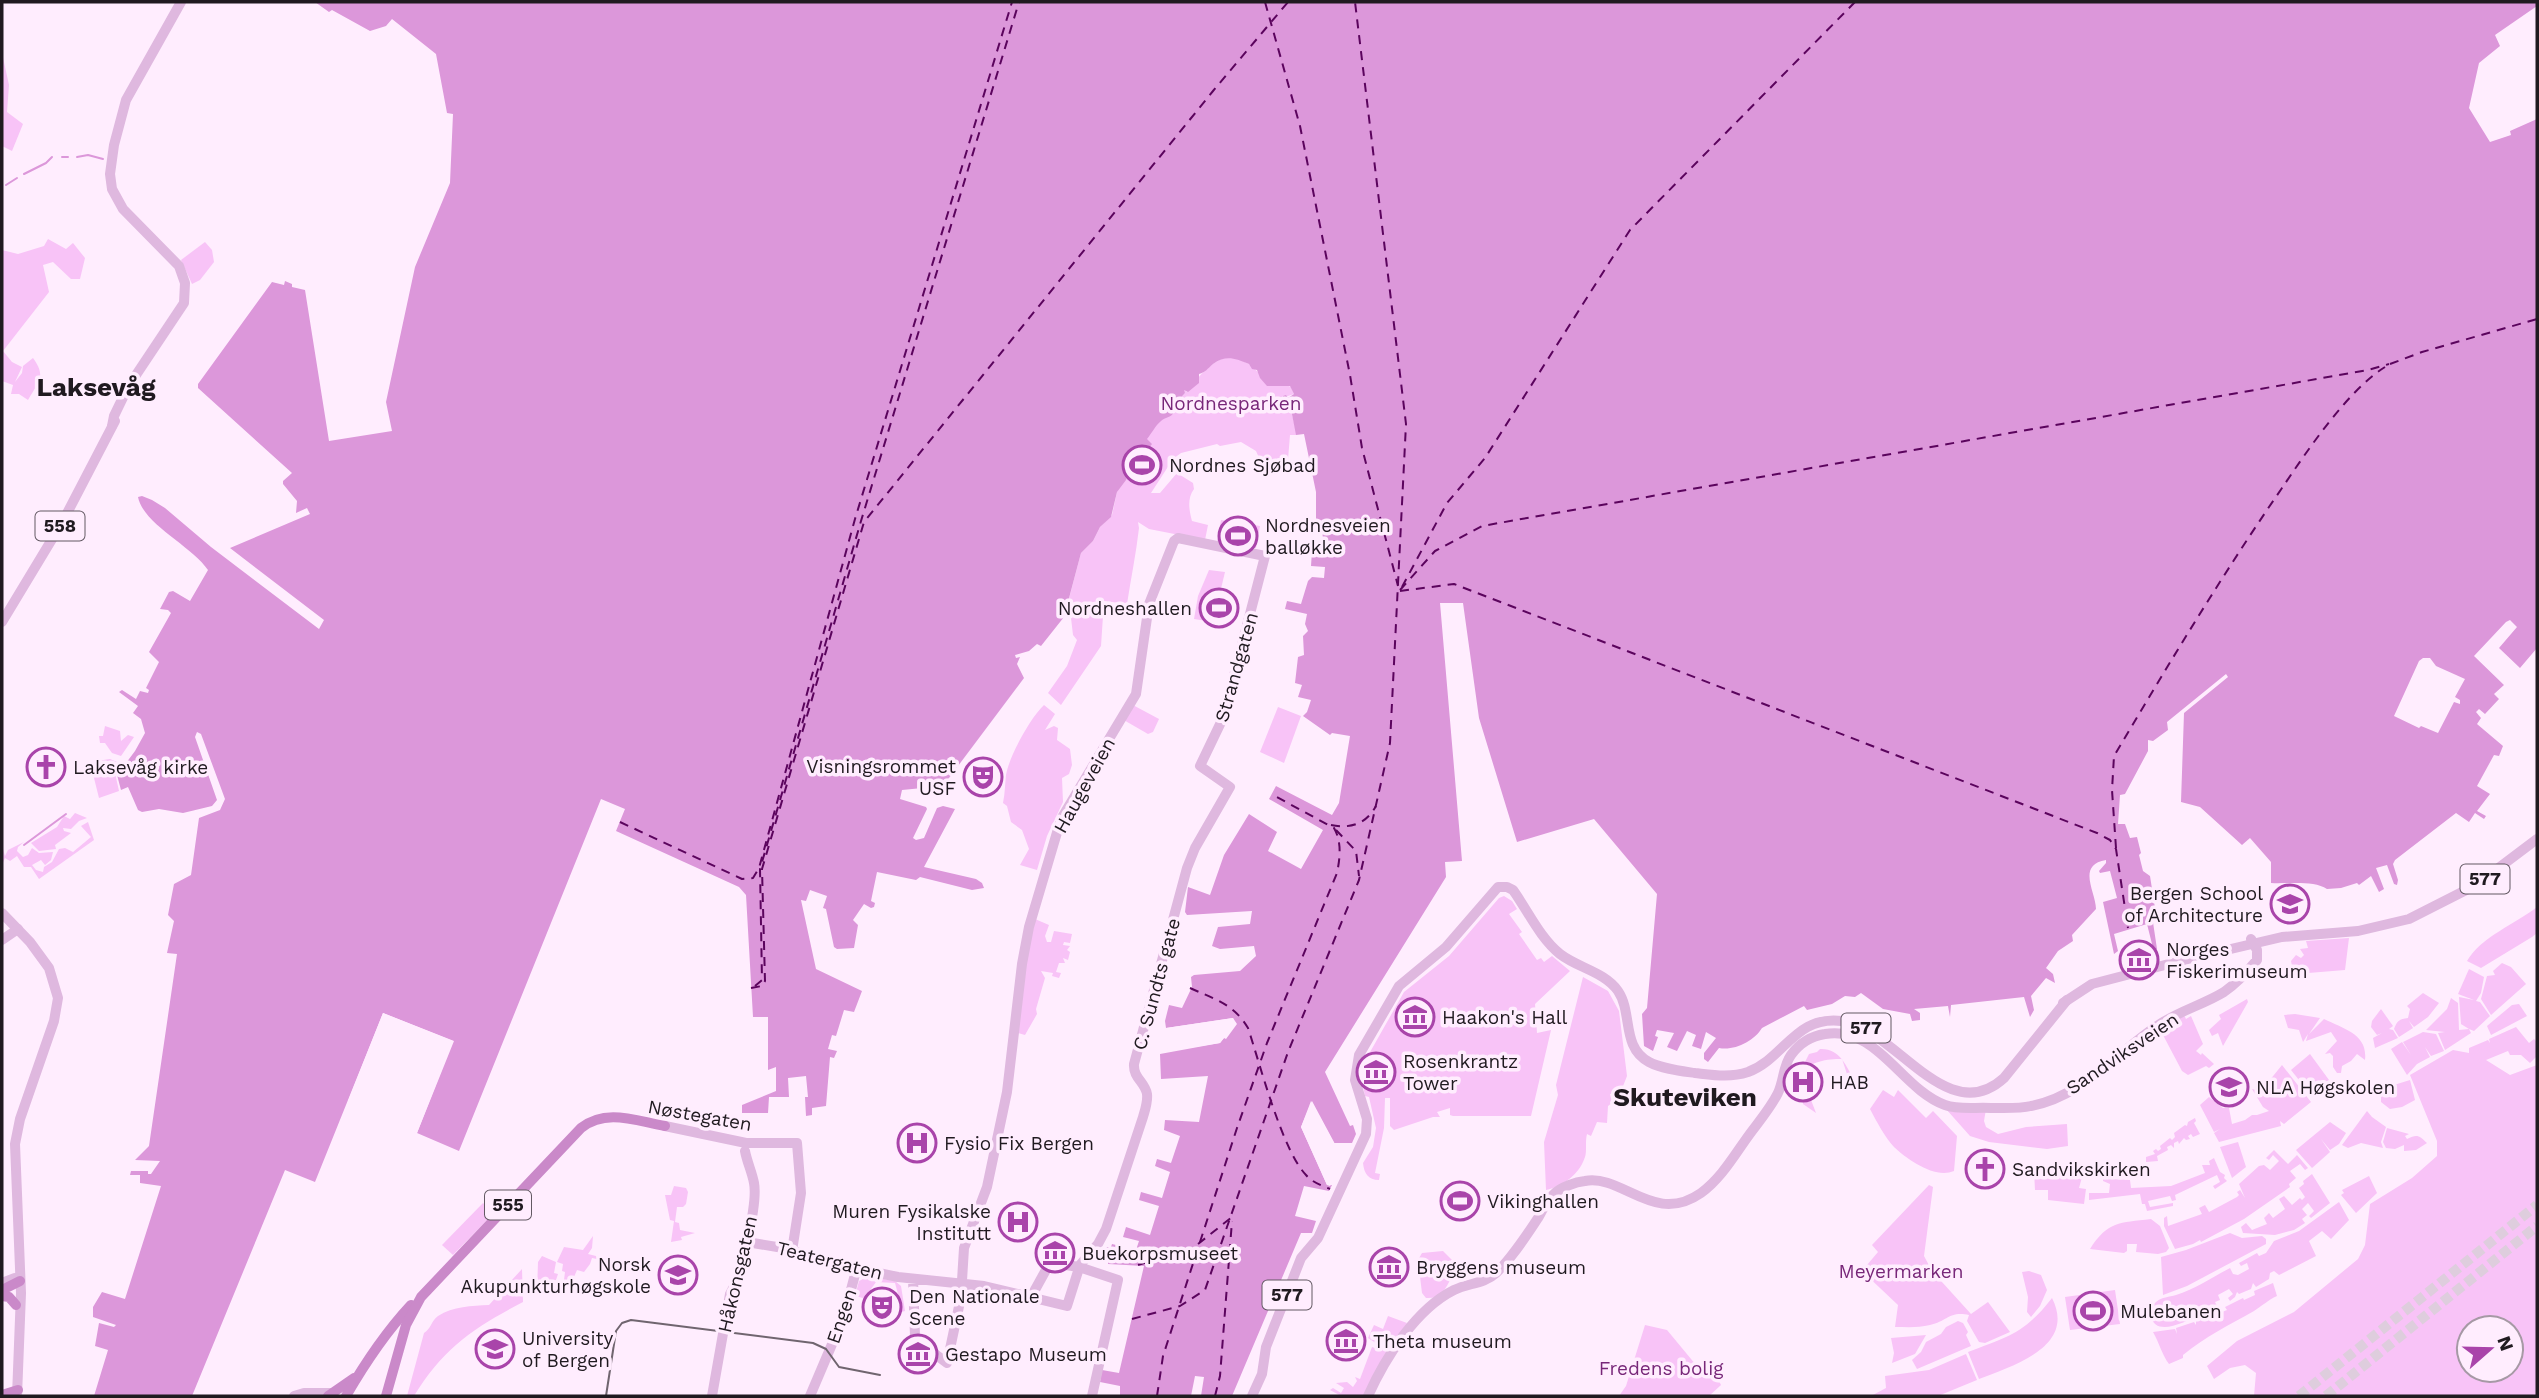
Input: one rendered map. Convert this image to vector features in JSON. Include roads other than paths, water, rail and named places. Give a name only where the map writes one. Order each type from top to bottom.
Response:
[{"type":"highway","name":"Nøstegaten","points":[[428,1289],[589,1122],[667,1130]]},
{"type":"highway","points":[[2,1290],[18,1283]]},
{"type":"highway","name":"555","points":[[360,1371],[392,1325],[419,1295],[428,1289]]},
{"type":"highway","name":"555","points":[[387,1393],[397,1371],[405,1331],[428,1289]]},
{"type":"highway","points":[[2,1296],[9,1297],[16,1305]]},
{"type":"highway","points":[[392,1325],[405,1331]]},
{"type":"highway","name":"555","points":[[379,1344],[391,1332],[405,1331]]},
{"type":"highway","name":"555","points":[[337,1395],[369,1364],[391,1336],[405,1331]]},
{"type":"main road","name":"558","points":[[2,622],[56,533],[112,426],[128,387],[182,307],[185,289],[182,273],[174,261],[123,209],[112,189],[110,169],[125,100],[181,2]]},
{"type":"main road","name":"Strandgaten","points":[[1176,539],[1265,556],[1223,718],[1200,766]]},
{"type":"main road","name":"Haugeveien","points":[[913,1299],[917,1339],[947,1363],[962,1290],[964,1248],[987,1187],[1006,1096],[1025,944],[1059,824],[1136,694],[1149,604],[1176,539]]},
{"type":"main road","name":"C. Sundts gate","points":[[1089,1255],[1107,1229],[1147,1102],[1147,1092],[1133,1072],[1134,1064],[1187,868],[1195,848],[1230,787],[1200,766]]},
{"type":"main road","name":"577","points":[[1252,1396],[1262,1374],[1266,1347],[1300,1262],[1321,1231],[1366,1134],[1367,1119],[1356,1088],[1355,1074],[1359,1055],[1399,986],[1446,947],[1492,890],[1503,886],[1510,888],[1556,951],[1617,989],[1624,1004],[1630,1038],[1639,1054],[1658,1065],[1690,1072],[1734,1076],[1764,1063],[1807,1027],[1826,1021],[1846,1021],[1875,1033],[1937,1084],[1954,1090],[1969,1091],[1981,1090],[2000,1082],[2052,1015],[2067,1000],[2092,984],[2252,943],[2297,935],[2358,931],[2409,919],[2484,879],[2537,839]]},
{"type":"main road","name":"577","points":[[2252,943],[2289,930],[2367,924],[2408,917],[2428,910]]},
{"type":"main road","points":[[2,913],[49,968],[58,998],[54,1021],[18,1126],[12,1187],[18,1283],[10,1392]]},
{"type":"main road","points":[[2,940],[18,929]]},
{"type":"main road","name":"Sandviksveien","points":[[1368,1396],[1418,1317],[1441,1298],[1498,1272],[1539,1217],[1548,1200],[1562,1188],[1596,1180],[1651,1202],[1667,1203],[1686,1201],[1701,1192],[1723,1171],[1760,1120],[1779,1091],[1790,1057],[1800,1045],[1811,1038],[1835,1033],[1865,1042],[1923,1092],[1953,1107],[2030,1107],[2052,1099],[2093,1076],[2168,1019],[2224,992],[2246,973],[2269,940]]},
{"type":"main road","points":[[2252,943],[2255,962]]},
{"type":"main road","name":"Nøstegaten","points":[[667,1130],[734,1141],[779,1143]]},
{"type":"main road","name":"Nøstegaten","points":[[667,1130],[740,1147],[745,1151],[754,1146],[773,1146],[779,1143]]},
{"type":"main road","points":[[779,1143],[797,1143],[801,1184],[792,1251]]},
{"type":"main road","name":"Håkonsgaten","points":[[712,1396],[730,1294],[737,1283],[747,1241],[754,1190],[745,1151]]},
{"type":"main road","points":[[10,1392],[19,1251],[14,1167]]},
{"type":"main road","name":"Teatergaten","points":[[747,1241],[821,1261],[898,1277],[970,1284],[1068,1306],[1079,1267]]},
{"type":"main road","points":[[1079,1267],[1089,1255],[1097,1272]]},
{"type":"main road","points":[[1031,1297],[1050,1264],[1079,1267],[1118,1280],[1092,1396]]},
{"type":"main road","name":"Engen","points":[[810,1396],[844,1317],[857,1267]]},
{"type":"main road","points":[[898,1277],[913,1299]]},
{"type":"main road","points":[[913,1279],[913,1299]]},
{"type":"main road","points":[[2,1283],[18,1283]]},
{"type":"main road","points":[[297,1396],[337,1395]]},
{"type":"waterway","points":[[77,157],[88,155],[103,159]]},
{"type":"waterway","points":[[24,174],[52,157]]},
{"type":"waterway","points":[[62,157],[68,157]]},
{"type":"waterway","points":[[6,185],[17,178]]},
{"type":"waterway","points":[[24,845],[66,814]]},
{"type":"tunnel","points":[[2299,1396],[2537,1205]]},
{"type":"tunnel","points":[[2326,1396],[2537,1226]]},
{"type":"tram line","points":[[606,1396],[616,1331],[622,1323],[631,1320],[813,1343],[826,1349],[839,1367],[880,1375]]},
{"type":"place","name":"Nordnes Sjøbad","points":[[1142,465]]},
{"type":"place","name":"Nordnesveien balløkke","points":[[1238,536]]},
{"type":"place","name":"Nordneshallen","points":[[1219,608]]},
{"type":"place","name":"Laksevåg kirke","points":[[46,767]]},
{"type":"place","name":"Visningsrommet USF","points":[[983,777]]},
{"type":"place","name":"Bergen School of Architecture","points":[[2290,904]]},
{"type":"place","name":"Norges Fiskerimuseum","points":[[2139,960]]},
{"type":"place","name":"Haakon's Hall","points":[[1415,1017]]},
{"type":"place","name":"Rosenkrantz Tower","points":[[1376,1072]]},
{"type":"place","name":"HAB","points":[[1803,1082]]},
{"type":"place","name":"NLA Høgskolen","points":[[2229,1087]]},
{"type":"place","name":"Fysio Fix Bergen","points":[[917,1143]]},
{"type":"place","name":"Sandvikskirken","points":[[1985,1169]]},
{"type":"place","name":"Vikinghallen","points":[[1460,1201]]},
{"type":"place","name":"Muren Fysikalske Institutt","points":[[1018,1222]]},
{"type":"place","name":"Buekorpsmuseet","points":[[1055,1253]]},
{"type":"place","name":"Bryggens museum","points":[[1389,1267]]},
{"type":"place","name":"Norsk Akupunkturhøgskole","points":[[678,1275]]},
{"type":"place","name":"Den Nationale Scene","points":[[882,1307]]},
{"type":"place","name":"Mulebanen","points":[[2093,1311]]},
{"type":"place","name":"Theta museum","points":[[1346,1341]]},
{"type":"place","name":"University of Bergen","points":[[495,1349]]},
{"type":"place","name":"Gestapo Museum","points":[[918,1354]]},
{"type":"district","name":"Laksevåg","points":[[96,387]]},
{"type":"district","name":"Skuteviken","points":[[1685,1097]]},
{"type":"park label","name":"Nordnesparken","points":[[1231,403]]},
{"type":"park label","name":"Meyermarken","points":[[1901,1271]]},
{"type":"park label","name":"Fredens bolig","points":[[1661,1368]]}]
